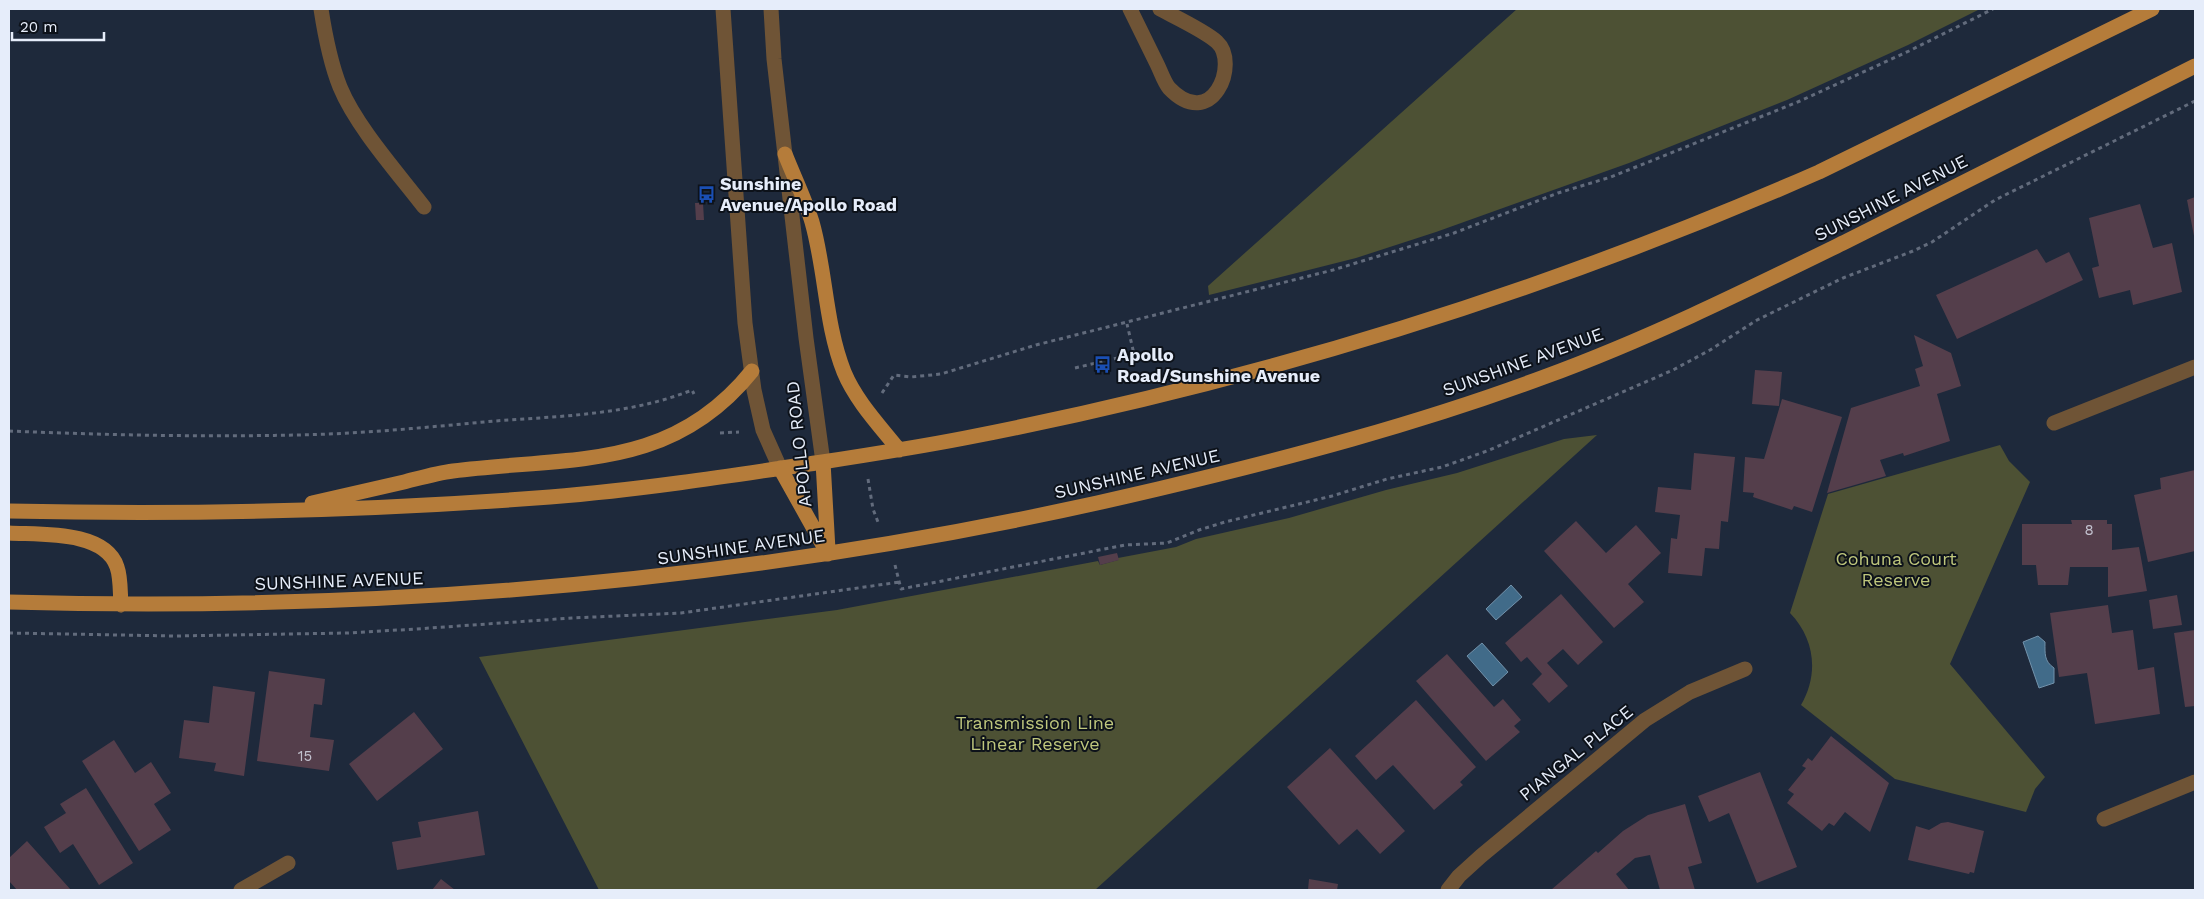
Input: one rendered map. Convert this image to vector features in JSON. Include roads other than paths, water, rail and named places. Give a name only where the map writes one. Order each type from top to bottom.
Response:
[{"type":"main road","points":[[9,511],[157,514],[276,511],[550,497],[641,488],[899,450],[1029,425],[1196,386],[1410,325],[1583,266],[1714,216],[1819,172],[2152,9]]},
{"type":"main road","name":"SUNSHINE AVENUE","points":[[9,602],[120,605],[321,602],[468,594],[679,575],[828,554],[974,530],[1092,506],[1301,454],[1382,431],[1494,395],[1608,352],[1729,299],[2195,66]]},
{"type":"main road","points":[[786,154],[812,222],[830,322],[845,373],[866,408],[899,450]]},
{"type":"main road","points":[[276,511],[451,471],[593,459],[643,446],[684,430],[705,417],[730,396],[752,371]]},
{"type":"main road","name":"APOLLO ROAD","points":[[822,462],[828,554]]},
{"type":"main road","name":"APOLLO ROAD","points":[[780,468],[828,554]]},
{"type":"main road","points":[[9,533],[68,536],[84,539],[100,547],[111,556],[117,566],[120,605]]},
{"type":"street","points":[[321,9],[327,48],[340,87],[354,113],[424,207]]},
{"type":"street","name":"APOLLO ROAD","points":[[724,9],[741,266],[752,371],[763,430],[780,468]]},
{"type":"street","name":"APOLLO ROAD","points":[[771,9],[774,59],[822,462]]},
{"type":"street","points":[[1130,9],[1168,86],[1184,101],[1194,104],[1207,101],[1216,92],[1223,78],[1227,61],[1218,42],[1160,9]]},
{"type":"street","points":[[2054,423],[2195,366]]},
{"type":"street","name":"PIANGAL PLACE","points":[[1448,890],[1459,876],[1481,856],[1644,720],[1690,692],[1745,669]]},
{"type":"street","points":[[2104,819],[2195,782]]},
{"type":"street","points":[[241,890],[288,863]]},
{"type":"water","points":[[1511,585],[1522,597],[1496,620],[1486,609]]},
{"type":"water","points":[[2038,636],[2045,642],[2047,660],[2054,668],[2054,683],[2039,688],[2023,642]]},
{"type":"water","points":[[1482,643],[1508,672],[1493,686],[1467,656]]},
{"type":"place","name":"Sunshine Avenue/Apollo Road","points":[[706,194]]},
{"type":"place","name":"Apollo Road/Sunshine Avenue","points":[[1103,365]]},
{"type":"park label","name":"Cohuna Court Reserve","points":[[1896,569]]},
{"type":"park label","name":"Transmission Line Linear Reserve","points":[[1035,733]]}]
